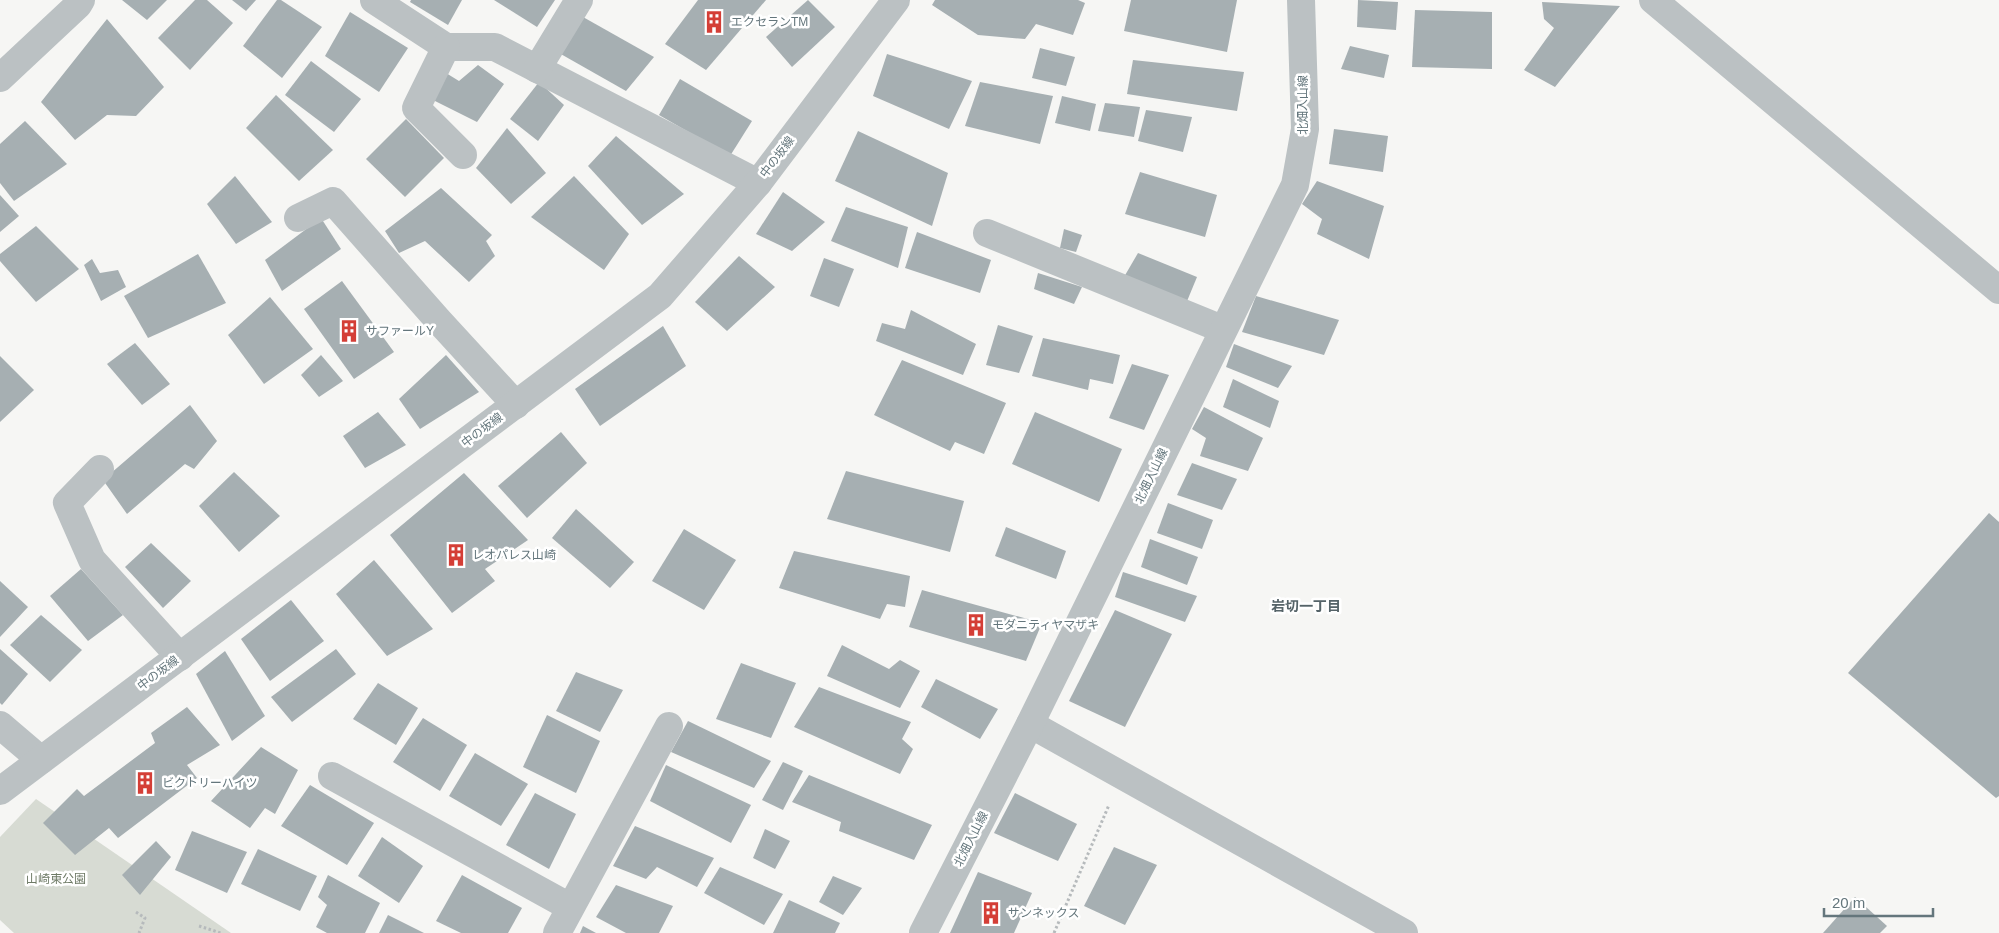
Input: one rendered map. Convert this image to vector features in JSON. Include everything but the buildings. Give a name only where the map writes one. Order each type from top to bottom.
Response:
[{"type":"street","points":[[0,78],[78,5],[81,0]]},
{"type":"street","points":[[374,0],[446,47],[494,47],[758,183]]},
{"type":"street","points":[[537,69],[579,0]]},
{"type":"street","name":"中の坂線","points":[[0,791],[660,296],[758,183],[896,0]]},
{"type":"street","name":"北畑入山線","points":[[923,933],[1030,724],[1294,185],[1305,129],[1301,0]]},
{"type":"street","points":[[1653,0],[1999,290]]},
{"type":"street","points":[[446,47],[416,108],[463,154]]},
{"type":"street","points":[[298,218],[332,201],[516,405]]},
{"type":"street","points":[[987,233],[1222,330]]},
{"type":"street","points":[[100,469],[67,502],[92,560],[180,657]]},
{"type":"street","points":[[1030,724],[1404,933]]},
{"type":"street","points":[[0,725],[41,760]]},
{"type":"street","points":[[557,933],[669,726]]},
{"type":"street","points":[[332,776],[570,907]]},
{"type":"path","points":[[1054,933],[1112,799]]},
{"type":"path","points":[[136,912],[146,918],[139,933]]},
{"type":"path","points":[[200,926],[221,933]]},
{"type":"green space","name":"山崎東公園","points":[[36,799],[231,933],[14,933],[0,920],[0,837]]},
{"type":"place","name":"エクセランTM","points":[[714,22]]},
{"type":"place","name":"サファールY","points":[[349,331]]},
{"type":"place","name":"レオパレス山崎","points":[[456,555]]},
{"type":"place","name":"モダニティヤマザキ","points":[[976,625]]},
{"type":"place","name":"ビクトリーハイツ","points":[[145,783]]},
{"type":"place","name":"サンネックス","points":[[991,913]]},
{"type":"district","name":"岩切一丁目","points":[[1306,606]]}]
